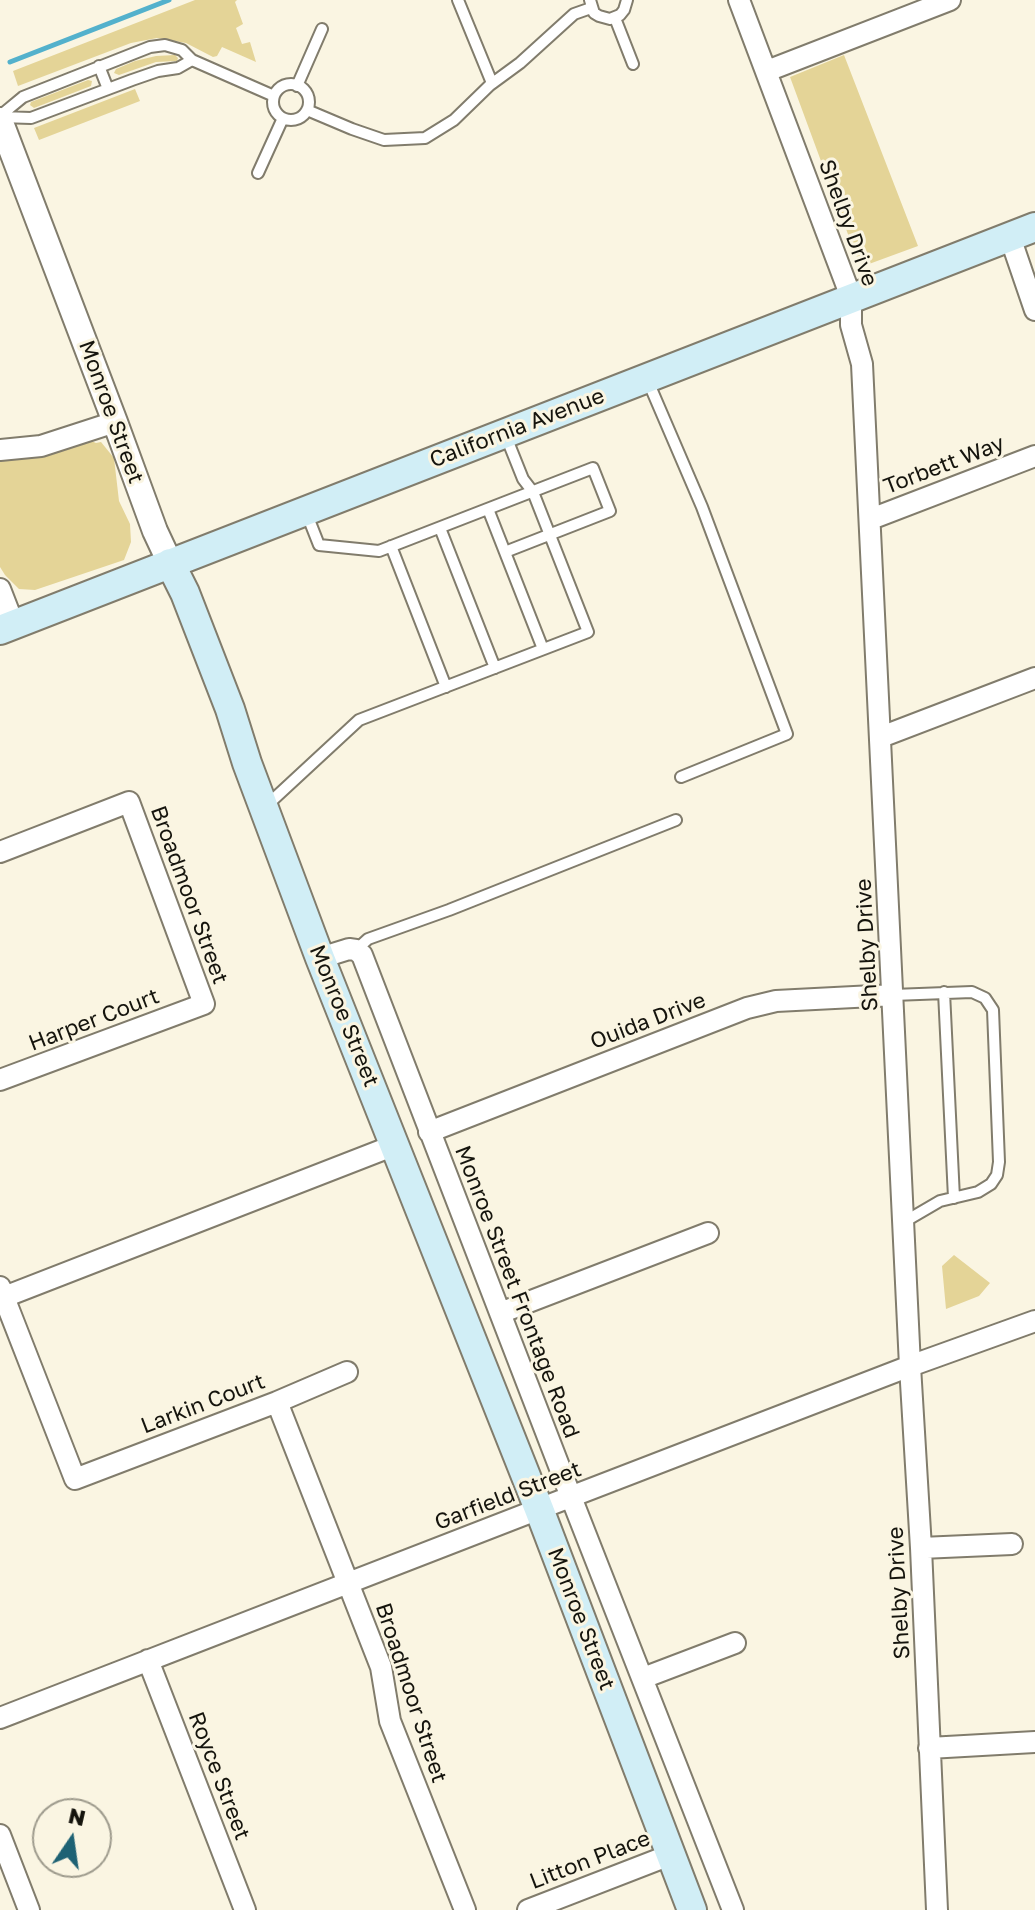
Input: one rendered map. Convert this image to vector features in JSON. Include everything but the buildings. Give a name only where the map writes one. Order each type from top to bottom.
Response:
[{"type":"main road","name":"California Avenue","points":[[7,627],[1023,232]]},
{"type":"main road","name":"Monroe Street","points":[[170,563],[191,607],[320,958],[539,1509],[692,1910]]},
{"type":"street","name":"Shelby Drive","points":[[739,0],[851,297],[851,325],[862,364],[937,1910]]},
{"type":"street","points":[[767,71],[950,0]]},
{"type":"street","name":"Monroe Street","points":[[0,118],[155,531],[170,563]]},
{"type":"street","points":[[1023,232],[1035,310]]},
{"type":"street","points":[[0,450],[41,446],[115,422]]},
{"type":"street","name":"Torbett Way","points":[[871,519],[1035,456]]},
{"type":"street","points":[[0,589],[7,627]]},
{"type":"street","points":[[881,737],[1035,678]]},
{"type":"street","name":"Broadmoor Street","points":[[0,852],[129,802],[204,1004]]},
{"type":"street","points":[[320,958],[349,949],[356,950]]},
{"type":"street","name":"Monroe Street Frontage Road","points":[[356,950],[362,955],[733,1910]]},
{"type":"street","name":"Ouida Drive","points":[[429,1132],[747,1008],[776,1001],[893,995]]},
{"type":"street","name":"Harper Court","points":[[0,1080],[204,1004]]},
{"type":"street","points":[[2,1292],[395,1145]]},
{"type":"street","points":[[500,1313],[708,1233]]},
{"type":"street","name":"Larkin Court","points":[[2,1292],[75,1479],[347,1372]]},
{"type":"street","name":"Garfield Street","points":[[0,1718],[910,1366],[1035,1321]]},
{"type":"street","name":"Broadmoor Street","points":[[277,1402],[381,1667],[390,1721],[465,1910]]},
{"type":"street","points":[[921,1548],[1012,1544]]},
{"type":"street","points":[[643,1678],[735,1643]]},
{"type":"street","name":"Royce Street","points":[[148,1660],[245,1910]]},
{"type":"street","points":[[929,1748],[1035,1742]]},
{"type":"street","points":[[0,1835],[29,1910]]},
{"type":"street","name":"Litton Place","points":[[528,1910],[670,1855]]},
{"type":"lane","points":[[458,0],[492,83]]},
{"type":"lane","points":[[307,110],[384,140],[425,138],[454,120],[492,83],[520,63],[574,14],[590,4],[599,16],[615,18],[624,10],[627,0]]},
{"type":"lane","points":[[615,18],[633,64]]},
{"type":"lane","points":[[297,86],[322,29]]},
{"type":"lane","points":[[0,118],[23,97],[150,47],[165,45],[182,50],[192,60],[274,96]]},
{"type":"lane","points":[[0,118],[31,118],[158,71],[178,68],[192,60]]},
{"type":"lane","points":[[99,66],[108,89]]},
{"type":"lane","points":[[286,85],[297,86],[306,93],[307,110],[294,120],[283,118],[273,106],[274,96],[286,85]]},
{"type":"lane","points":[[258,173],[283,118]]},
{"type":"lane","points":[[646,377],[702,507],[787,734],[681,777]]},
{"type":"lane","points":[[264,808],[359,720],[588,632],[533,492],[523,479],[504,433]]},
{"type":"lane","points":[[305,510],[319,545],[379,551],[593,468],[610,511],[505,552]]},
{"type":"lane","points":[[488,509],[543,649]]},
{"type":"lane","points":[[440,528],[495,668]]},
{"type":"lane","points":[[391,546],[446,687]]},
{"type":"lane","points":[[356,950],[368,939],[676,820]]},
{"type":"lane","points":[[944,992],[954,1198]]},
{"type":"lane","points":[[893,995],[972,992],[985,998],[993,1010],[997,1175],[991,1184],[978,1192],[940,1201],[904,1222]]},
{"type":"shaded area","points":[[195,0],[237,0],[235,2],[243,24],[236,28],[242,44],[250,42],[256,62],[222,47],[213,57],[186,43],[157,38],[131,43],[18,86],[13,71]]},
{"type":"shaded area","points":[[175,55],[177,61],[156,62],[119,75],[114,73],[116,69],[135,61]]},
{"type":"shaded area","points":[[844,55],[918,246],[869,264],[856,256],[790,77]]},
{"type":"shaded area","points":[[92,81],[91,86],[34,108],[30,105],[31,102]]},
{"type":"shaded area","points":[[135,89],[140,101],[39,140],[34,128]]},
{"type":"shaded area","points":[[89,440],[101,442],[114,458],[119,501],[130,524],[131,542],[124,560],[35,590],[19,589],[0,567],[0,458]]},
{"type":"shaded area","points":[[954,1255],[990,1283],[979,1296],[946,1309],[942,1266]]},
{"type":"waterway","points":[[10,62],[169,0]]}]
